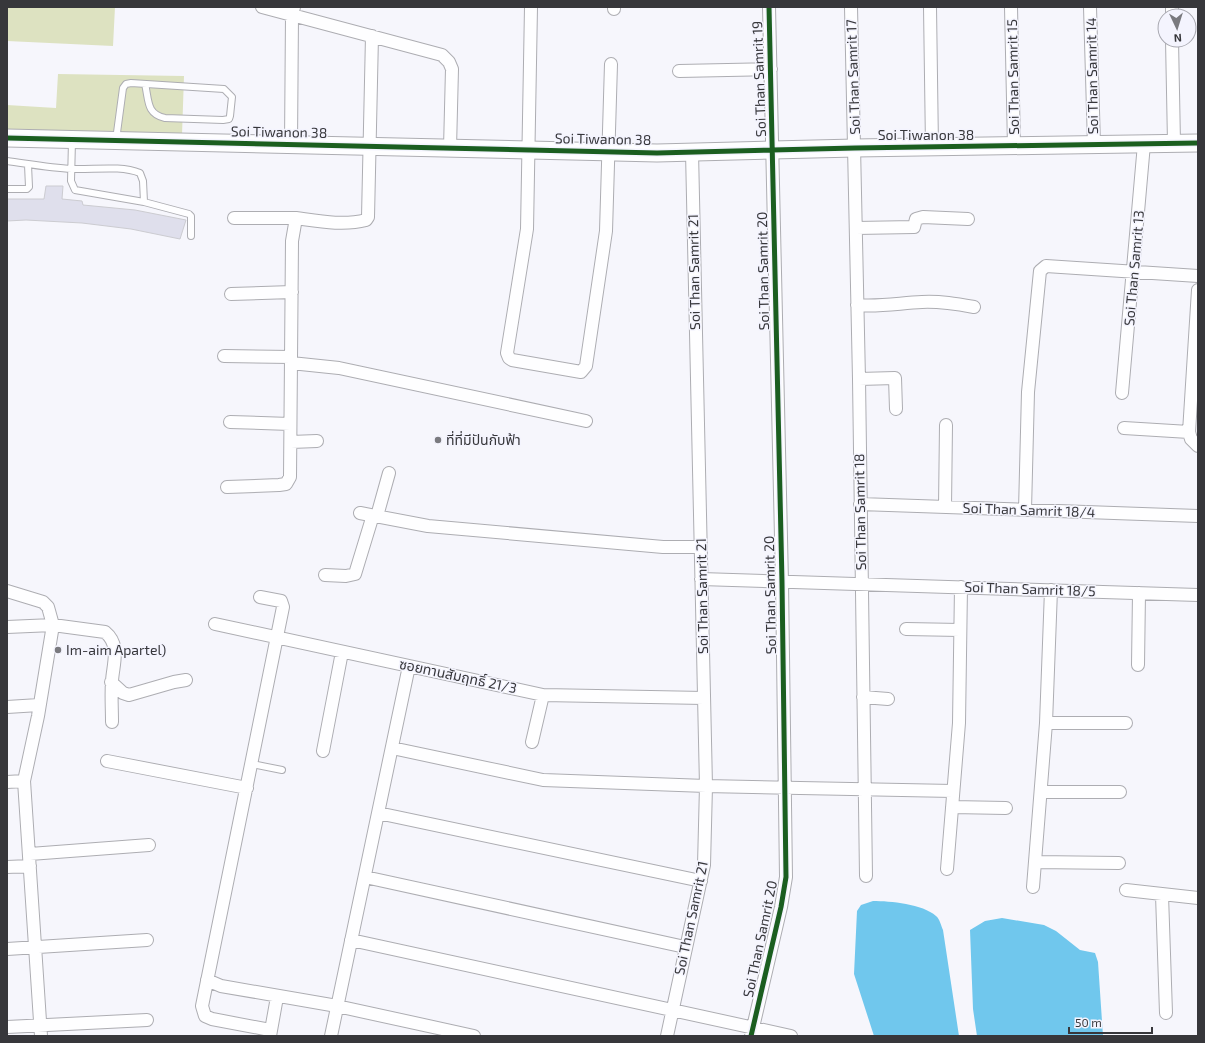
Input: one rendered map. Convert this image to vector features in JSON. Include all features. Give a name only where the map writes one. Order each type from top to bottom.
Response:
[{"type":"street","points":[[262,7],[293,11],[372,36],[442,55],[449,62],[452,69],[450,148]]},
{"type":"street","points":[[531,7],[527,229],[507,353],[509,358],[512,360],[581,372],[586,366],[606,231],[607,151],[611,64]]},
{"type":"street","name":"Soi Than Samrit 19","points":[[769,7],[773,150]]},
{"type":"street","name":"Soi Than Samrit 17","points":[[851,7],[855,148]]},
{"type":"street","points":[[930,7],[932,147]]},
{"type":"street","name":"Soi Than Samrit 15","points":[[1011,7],[1014,146]]},
{"type":"street","name":"Soi Than Samrit 14","points":[[1090,7],[1094,144]]},
{"type":"street","points":[[291,144],[293,11]]},
{"type":"street","points":[[234,218],[296,218],[330,222],[360,222],[366,220],[368,217],[371,146],[372,36]]},
{"type":"street","points":[[1172,48],[1174,143]]},
{"type":"street","points":[[679,72],[771,69]]},
{"type":"street","name":"Soi Tiwanon 38","points":[[7,138],[529,150],[692,152],[1198,143]]},
{"type":"street","name":"Soi Than Samrit 13","points":[[1122,393],[1134,272],[1144,144]]},
{"type":"street","name":"Soi Than Samrit 18","points":[[855,148],[866,876]]},
{"type":"street","name":"Soi Than Samrit 20","points":[[752,1032],[781,907],[786,877],[786,788],[773,150]]},
{"type":"street","name":"Soi Than Samrit 21","points":[[667,1036],[700,881],[705,850],[706,786],[692,152]]},
{"type":"street","points":[[856,228],[914,227],[916,219],[923,217],[968,219]]},
{"type":"street","points":[[227,487],[286,484],[290,477],[292,241],[296,218]]},
{"type":"street","points":[[1025,510],[1028,392],[1040,272],[1046,266],[1198,276]]},
{"type":"street","points":[[1198,290],[1196,343],[1189,432],[1190,439],[1198,446]]},
{"type":"street","points":[[231,294],[292,292]]},
{"type":"street","points":[[857,305],[878,307],[934,302],[974,307]]},
{"type":"street","points":[[224,356],[291,360],[339,368],[586,420]]},
{"type":"street","points":[[859,379],[895,378],[896,409]]},
{"type":"street","points":[[230,422],[290,424]]},
{"type":"street","points":[[945,507],[946,425]]},
{"type":"street","points":[[1124,428],[1189,432]]},
{"type":"street","points":[[291,442],[317,441]]},
{"type":"street","points":[[325,575],[346,576],[355,574],[389,473]]},
{"type":"street","name":"Soi Than Samrit 18/4","points":[[860,504],[1198,516]]},
{"type":"street","points":[[360,513],[428,526],[663,547],[700,547]]},
{"type":"street","name":"Soi Than Samrit 18/5","points":[[701,579],[1198,595]]},
{"type":"street","points":[[947,870],[959,723],[961,587]]},
{"type":"street","points":[[1033,887],[1046,723],[1051,590]]},
{"type":"street","points":[[7,591],[42,602],[48,607],[53,625],[40,705],[24,781],[41,1030]]},
{"type":"street","points":[[1138,665],[1139,593]]},
{"type":"street","points":[[260,597],[281,601],[282,604],[277,638],[252,764],[202,1006],[204,1016],[270,1033],[277,997]]},
{"type":"street","name":"ซอยทานสัมฤทธิ์ 21/3","points":[[215,624],[543,695],[704,698]]},
{"type":"street","points":[[7,627],[53,625],[105,632],[110,636],[116,659],[111,682],[112,722]]},
{"type":"street","points":[[906,629],[960,630]]},
{"type":"street","points":[[323,751],[342,652]]},
{"type":"street","points":[[331,1036],[409,666]]},
{"type":"street","points":[[111,682],[123,693],[129,695],[172,682],[186,680]]},
{"type":"street","points":[[532,742],[543,695]]},
{"type":"street","points":[[863,697],[888,699]]},
{"type":"street","points":[[7,707],[40,705]]},
{"type":"street","points":[[1046,723],[1126,723]]},
{"type":"street","points":[[392,748],[543,780],[706,786],[953,791]]},
{"type":"street","points":[[107,761],[247,788]]},
{"type":"street","points":[[7,782],[24,781]]},
{"type":"street","points":[[1041,792],[1120,792]]},
{"type":"street","points":[[952,808],[1006,808]]},
{"type":"street","points":[[378,813],[700,881]]},
{"type":"street","points":[[7,867],[30,860],[149,845]]},
{"type":"street","points":[[1035,862],[1119,863]]},
{"type":"street","points":[[364,877],[685,947]]},
{"type":"street","points":[[1126,890],[1198,898]]},
{"type":"street","points":[[1162,895],[1166,1013]]},
{"type":"street","points":[[7,949],[147,940]]},
{"type":"street","points":[[351,940],[672,1011],[752,1032],[791,1036]]},
{"type":"street","points":[[207,980],[221,986],[277,997],[338,1006],[474,1036]]},
{"type":"street","points":[[7,1027],[41,1030],[147,1020]]},
{"type":"lane","points":[[116,140],[123,88],[126,84],[131,83],[224,89],[232,96],[229,119],[165,118],[156,116],[151,112],[145,84]]},
{"type":"lane","points":[[72,139],[71,181],[75,190],[144,202],[189,214],[191,216],[191,236]]},
{"type":"lane","points":[[7,161],[28,165],[72,169],[126,170],[140,173],[143,181],[144,202]]},
{"type":"lane","points":[[7,189],[27,189],[30,187],[28,165]]},
{"type":"lane","points":[[252,764],[282,770]]},
{"type":"green space","points":[[7,7],[115,7],[113,46],[7,41]]},
{"type":"green space","points":[[58,74],[184,76],[182,135],[7,130],[7,105],[56,108]]},
{"type":"water","points":[[873,901],[915,906],[930,912],[938,919],[943,930],[959,1036],[874,1036],[854,974],[857,911],[861,905]]},
{"type":"water","points":[[1002,918],[1044,925],[1056,931],[1080,950],[1095,953],[1098,962],[1103,1036],[977,1036],[973,1009],[970,930],[985,921]]},
{"type":"building","points":[[46,186],[63,186],[62,199],[82,201],[83,205],[135,210],[186,220],[180,239],[131,229],[82,223],[26,220],[7,221],[7,199],[44,199]]},
{"type":"cycle path","points":[[751,1036],[781,907],[786,877],[782,582],[769,7]]},
{"type":"cycle path","points":[[7,138],[657,153],[855,148],[1198,143]]},
{"type":"place","name":"ที่ที่มีปันกับฟ้า","points":[[438,440]]},
{"type":"place","name":"Im-aim Apartel)","points":[[58,650]]}]
